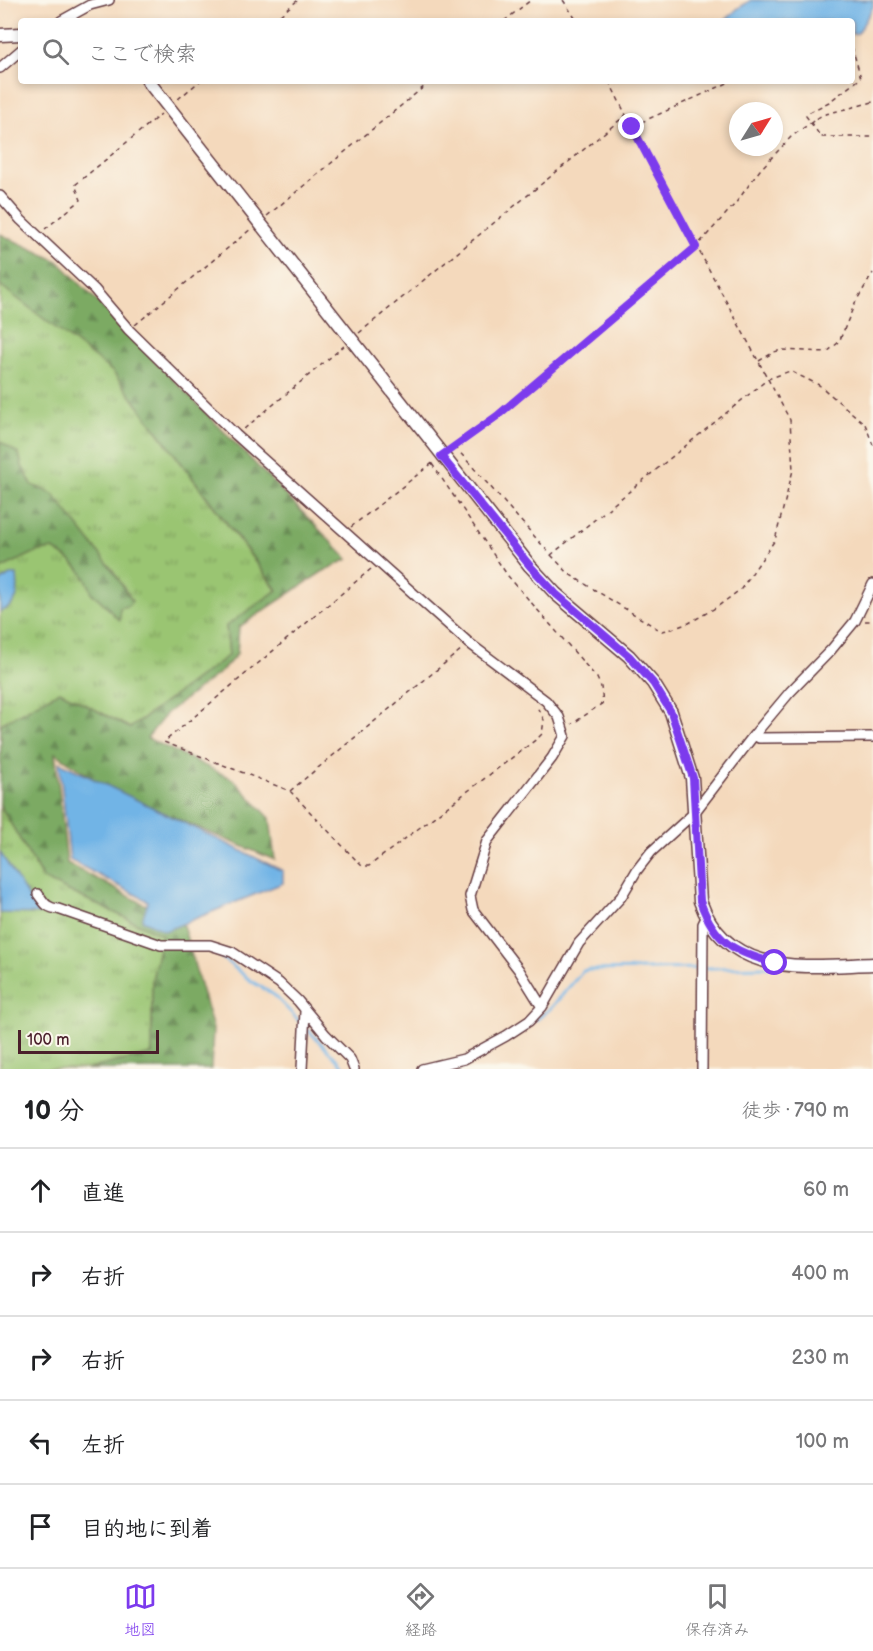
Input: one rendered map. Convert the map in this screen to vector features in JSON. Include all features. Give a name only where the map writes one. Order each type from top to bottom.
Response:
[{"type":"street","points":[[66,18],[90,5],[110,0]]},
{"type":"street","points":[[0,35],[18,34]]},
{"type":"street","points":[[0,68],[18,53]]},
{"type":"street","points":[[150,84],[351,340],[436,460],[556,594],[629,656],[653,683],[671,712],[693,778],[700,901],[706,918],[717,934],[743,954],[775,963],[873,964]]},
{"type":"street","points":[[0,196],[94,289],[129,330],[236,435],[469,643],[546,701],[559,717],[565,736],[552,758],[487,841],[470,896],[473,910],[519,970],[542,1007]]},
{"type":"street","points":[[422,1069],[464,1059],[529,1021],[542,1007],[579,943],[621,897],[651,852],[694,813],[754,735],[855,621],[873,584]]},
{"type":"street","points":[[754,735],[759,738],[873,737]]},
{"type":"street","points":[[38,894],[51,909],[58,909],[161,945],[210,945],[232,952],[279,983],[298,1001],[350,1059],[354,1069]]},
{"type":"street","points":[[702,1069],[703,924],[706,918]]},
{"type":"street","points":[[302,1069],[305,1011]]},
{"type":"path","points":[[277,18],[298,0]]},
{"type":"path","points":[[508,18],[531,0]]},
{"type":"path","points":[[563,0],[575,18]]},
{"type":"path","points":[[855,57],[861,78],[855,82]]},
{"type":"path","points":[[37,235],[81,200],[75,185],[196,84]]},
{"type":"path","points":[[129,330],[427,84]]},
{"type":"path","points":[[454,447],[569,574],[662,631],[689,623],[717,607],[741,589],[775,540],[793,470],[791,422],[610,84]]},
{"type":"path","points":[[632,127],[725,84]]},
{"type":"path","points":[[853,84],[806,116],[820,137],[873,137]]},
{"type":"path","points":[[344,533],[436,460],[497,416],[696,247],[792,135],[822,115],[873,102]]},
{"type":"path","points":[[236,435],[626,115]]},
{"type":"path","points":[[758,362],[782,350],[827,352],[839,342],[855,303],[873,273]]},
{"type":"path","points":[[551,555],[768,379],[790,371],[819,385],[865,424],[873,445]]},
{"type":"path","points":[[436,460],[508,576],[597,678],[602,687],[603,703],[563,730]]},
{"type":"path","points":[[378,563],[164,741],[290,791],[362,866],[369,866],[542,734],[544,720],[533,702],[535,693]]},
{"type":"path","points":[[290,791],[469,643]]},
{"type":"green space","points":[[0,234],[58,261],[348,559],[322,572],[239,627],[237,654],[223,670],[167,713],[147,738],[233,779],[270,818],[275,860],[115,793],[55,753],[67,863],[183,925],[213,1029],[211,1069],[88,1069],[152,1054],[152,980],[162,935],[43,879],[0,805],[1,724],[60,691],[130,728],[229,655],[226,626],[277,590],[113,372],[0,285]]},
{"type":"green space","points":[[0,285],[113,372],[277,591],[226,626],[229,655],[130,728],[60,691],[1,724],[0,728]]},
{"type":"green space","points":[[0,441],[19,454],[22,466],[32,485],[53,494],[114,572],[132,601],[128,606],[120,608],[120,620],[92,594],[86,579],[77,567],[53,549],[36,552],[0,569]]},
{"type":"green space","points":[[0,805],[43,879],[162,935],[152,980],[152,1054],[88,1069],[0,1069]]},
{"type":"water","points":[[751,0],[873,0],[873,7],[858,33],[855,34],[855,18],[728,18]]},
{"type":"water","points":[[10,575],[17,575],[16,598],[11,606],[0,612],[0,582]]},
{"type":"water","points":[[59,762],[283,871],[283,883],[165,931],[142,920],[148,901],[70,860]]},
{"type":"water","points":[[0,852],[39,914],[0,913]]},
{"type":"waterway","points":[[214,951],[251,981],[274,995],[301,1023]]},
{"type":"waterway","points":[[536,1020],[551,1008],[583,971],[769,967]]},
{"type":"waterway","points":[[451,1069],[467,1063],[526,1028]]},
{"type":"waterway","points":[[308,1030],[346,1069]]},
{"type":"route","points":[[632,127],[696,247],[497,416],[441,456],[530,566],[556,594],[629,656],[653,683],[671,712],[693,778],[700,901],[706,918],[717,934],[743,954],[775,963]]}]
